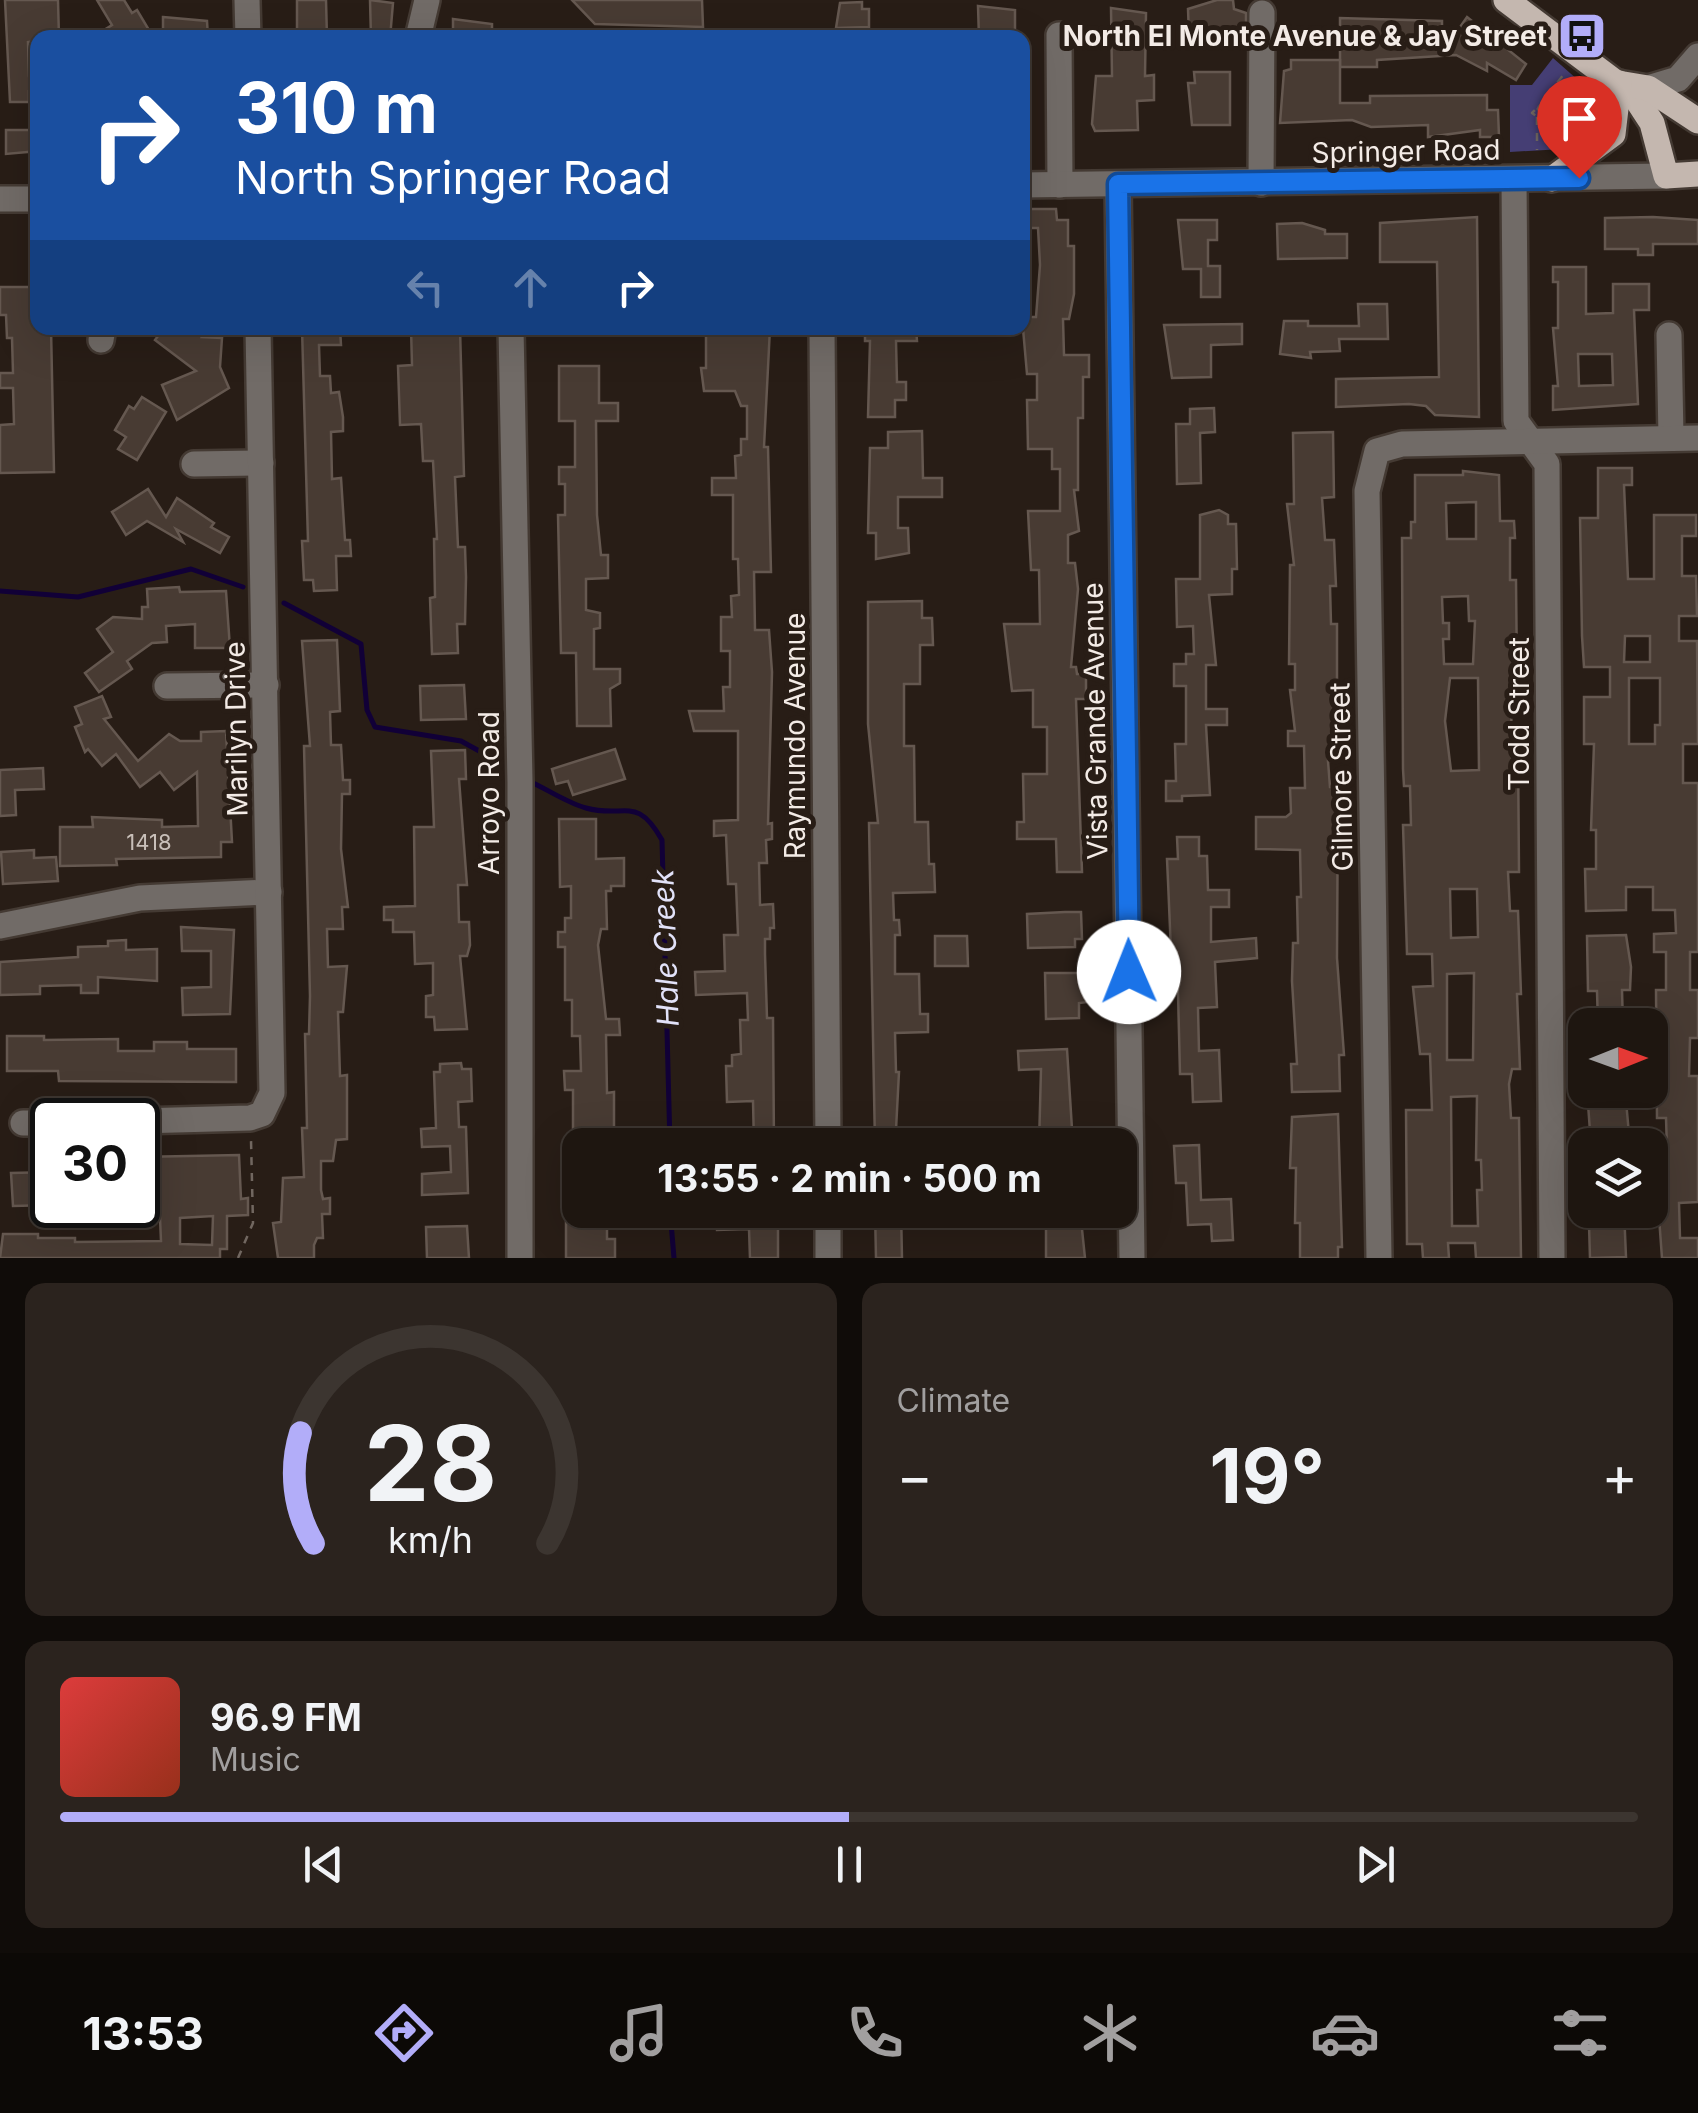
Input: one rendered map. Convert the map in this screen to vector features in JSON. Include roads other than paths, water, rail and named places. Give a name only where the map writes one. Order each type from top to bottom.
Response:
[{"type":"main road","points":[[1506,0],[1620,83],[1652,123],[1666,176],[1698,174]]},
{"type":"main road","points":[[1620,83],[1648,88],[1694,119]]},
{"type":"main road","points":[[1552,178],[1613,134],[1620,83]]},
{"type":"street","points":[[247,0],[248,30]]},
{"type":"street","points":[[420,30],[427,0]]},
{"type":"street","points":[[1261,182],[1262,13]]},
{"type":"street","points":[[1060,35],[1060,185]]},
{"type":"street","points":[[1648,88],[1678,80],[1698,57]]},
{"type":"street","points":[[1694,119],[1688,98],[1698,57]]},
{"type":"street","name":"Springer Road","points":[[1030,185],[1666,176]]},
{"type":"street","name":"Todd Street","points":[[1514,180],[1516,421],[1547,464],[1552,1258]]},
{"type":"street","name":"Vista Grande Avenue","points":[[1118,184],[1132,1258]]},
{"type":"street","points":[[0,199],[30,199]]},
{"type":"street","name":"Marilyn Drive","points":[[160,1120],[250,1118],[262,1114],[272,1093],[258,335]]},
{"type":"street","name":"Arroyo Road","points":[[511,335],[520,782],[520,1258]]},
{"type":"street","name":"Raymundo Avenue","points":[[822,335],[828,1128]]},
{"type":"street","points":[[1669,336],[1671,437]]},
{"type":"street","points":[[1530,440],[1698,438]]},
{"type":"street","name":"Gilmore Street","points":[[1379,1258],[1367,490],[1377,451],[1402,444],[1530,440]]},
{"type":"street","points":[[194,464],[260,463]]},
{"type":"street","points":[[167,686],[266,685]]},
{"type":"street","points":[[0,926],[140,898],[269,892]]},
{"type":"street","points":[[23,1123],[30,1123]]},
{"type":"street","points":[[828,1228],[828,1258]]},
{"type":"waterway","name":"Hale Creek","points":[[0,591],[78,597],[191,569],[243,587]]},
{"type":"waterway","name":"Hale Creek","points":[[284,603],[361,644],[367,710],[375,727],[461,741],[492,758]]},
{"type":"waterway","name":"Hale Creek","points":[[533,783],[586,808],[637,813],[645,817],[662,840],[670,1128]]},
{"type":"waterway","name":"Hale Creek","points":[[672,1228],[674,1258]]},
{"type":"place","name":"North El Monte Avenue & Jay Street","points":[[1582,36]]}]
